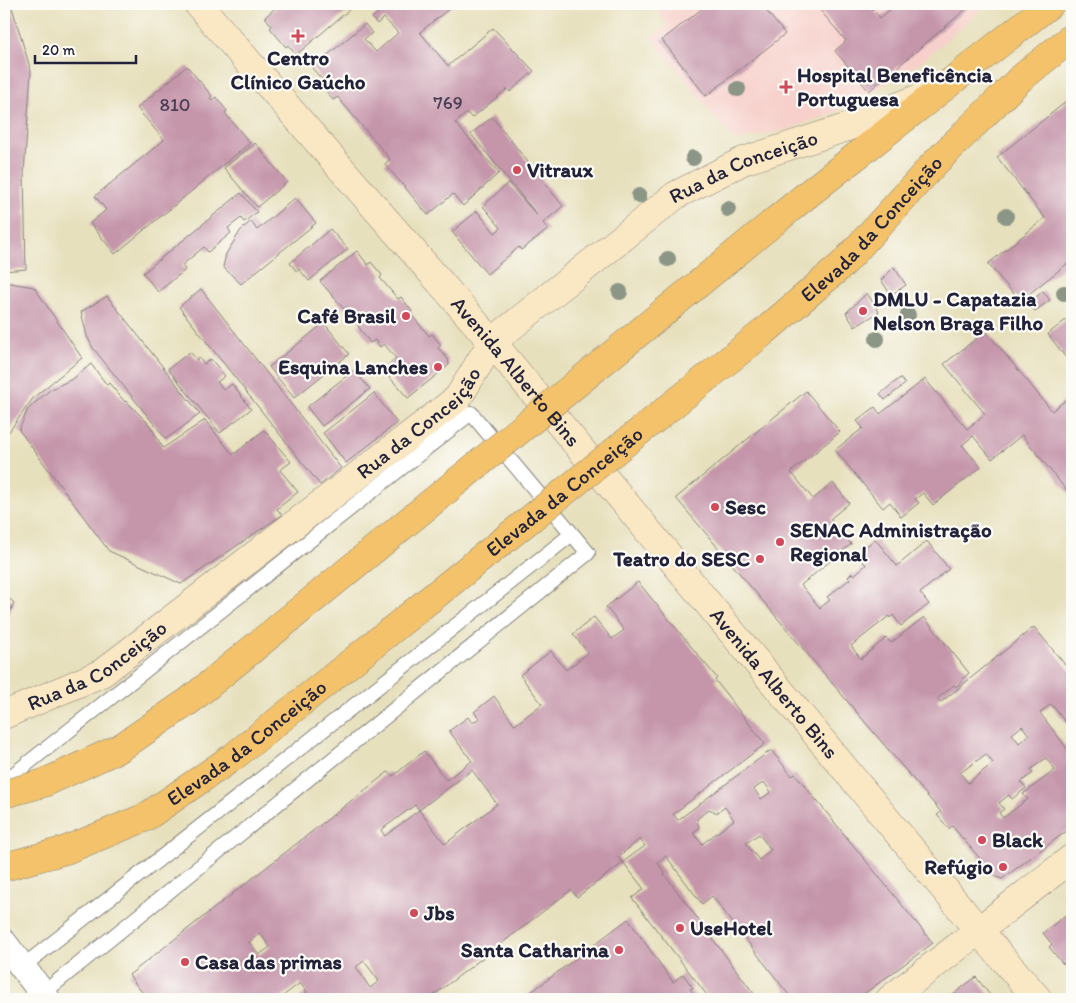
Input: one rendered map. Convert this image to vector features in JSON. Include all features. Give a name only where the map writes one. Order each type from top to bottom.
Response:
[{"type":"main road","points":[[4,794],[44,783],[120,748],[189,701],[808,194],[1050,4]]},
{"type":"main road","name":"Elevada da Conceição","points":[[4,867],[66,850],[146,817],[233,757],[765,331],[843,264],[934,164],[1020,79],[1072,38]]},
{"type":"street","name":"Avenida Alberto Bins","points":[[198,4],[492,342],[979,931],[1038,999]]},
{"type":"street","name":"Rua da Conceição","points":[[4,715],[102,673],[458,398],[492,342],[676,195],[743,161],[846,128],[941,89]]},
{"type":"street","points":[[890,999],[1072,858]]},
{"type":"street","points":[[4,943],[44,996]]},
{"type":"lane","points":[[4,782],[471,413],[588,553],[44,996]]},
{"type":"lane","points":[[22,967],[572,534]]},
{"type":"shaded area","name":"Hospital Beneficência Portuguesa","points":[[651,4],[988,4],[916,66],[846,108],[789,129],[735,141],[651,38],[668,25]]},
{"type":"building","points":[[4,4],[11,4],[31,71],[24,174],[26,269],[4,271]]},
{"type":"building","name":"Centro Clínico Gaúcho","points":[[280,4],[356,4],[296,55],[288,45],[286,47],[270,28],[272,26],[265,17]]},
{"type":"building","points":[[388,4],[455,4],[420,32],[448,66],[493,28],[534,71],[510,92],[507,89],[472,118],[467,113],[455,123],[499,173],[463,206],[453,194],[428,215],[385,164],[390,159],[338,97],[333,100],[322,86],[326,84],[312,68],[365,24],[372,33],[364,39],[376,52],[398,33],[384,18],[377,24],[372,18]]},
{"type":"building","points":[[708,4],[761,4],[785,34],[706,96],[662,40]]},
{"type":"building","points":[[815,4],[868,4],[880,18],[897,4],[972,4],[869,91],[835,51],[846,41]]},
{"type":"building","points":[[187,66],[212,96],[210,98],[212,100],[216,97],[227,111],[225,113],[250,143],[115,254],[90,223],[106,210],[95,196],[164,140],[137,108]]},
{"type":"building","points":[[1072,97],[1072,260],[1020,301],[988,264],[1045,218],[997,157]]},
{"type":"building","points":[[492,117],[563,206],[543,223],[548,229],[545,232],[521,250],[519,247],[487,274],[452,232],[477,211],[495,233],[501,228],[483,206],[508,183],[537,215],[471,134]]},
{"type":"building","points":[[255,143],[287,182],[257,207],[224,168]]},
{"type":"building","points":[[241,193],[257,212],[244,222],[241,218],[228,228],[231,233],[208,252],[204,247],[182,265],[185,270],[158,292],[143,273]]},
{"type":"building","points":[[295,198],[316,223],[241,284],[223,267],[226,254],[241,230],[251,221],[257,230]]},
{"type":"building","points":[[330,229],[348,249],[309,281],[299,269],[297,272],[290,263]]},
{"type":"building","points":[[357,251],[368,265],[371,262],[382,275],[380,278],[398,299],[401,297],[412,311],[410,313],[429,336],[432,334],[441,345],[438,348],[448,359],[449,365],[408,398],[383,370],[396,358],[384,344],[380,347],[375,340],[370,343],[358,326],[361,323],[347,307],[344,309],[320,281]]},
{"type":"building","points":[[894,267],[906,285],[891,295],[881,280]]},
{"type":"building","points":[[4,282],[34,287],[82,358],[34,397],[8,433],[4,431]]},
{"type":"building","points":[[201,289],[341,468],[320,485],[179,307]]},
{"type":"building","points":[[1043,291],[1050,300],[1035,311],[1029,303]]},
{"type":"building","name":"DMLU - Capatazia Nelson Braga Filho","points":[[867,293],[879,312],[855,327],[846,313]]},
{"type":"building","points":[[107,296],[200,414],[166,439],[93,348],[87,336],[81,312]]},
{"type":"building","points":[[1072,315],[1072,366],[1048,334]]},
{"type":"building","points":[[324,323],[349,354],[294,398],[269,367]]},
{"type":"building","points":[[986,331],[1052,411],[1072,395],[1072,497],[1022,435],[992,459],[973,436],[962,445],[981,467],[933,505],[923,493],[915,499],[919,503],[901,517],[890,502],[883,508],[835,450],[863,428],[857,421],[875,407],[880,414],[925,379],[967,429],[985,414],[944,364]]},
{"type":"building","points":[[190,352],[197,360],[199,358],[204,364],[211,359],[225,376],[217,382],[224,390],[232,384],[251,409],[220,433],[168,369]]},
{"type":"building","points":[[91,364],[107,385],[109,383],[125,402],[149,424],[163,448],[205,420],[233,455],[264,430],[291,462],[280,470],[298,492],[277,509],[282,515],[181,584],[109,551],[19,430],[28,409],[50,390],[74,378]]},
{"type":"building","points":[[354,370],[370,389],[322,426],[307,407]]},
{"type":"building","points":[[900,378],[905,384],[885,400],[880,394]]},
{"type":"building","points":[[806,391],[840,432],[791,472],[813,499],[833,483],[849,503],[830,519],[851,544],[801,585],[820,608],[830,600],[827,597],[850,579],[848,577],[852,573],[854,575],[866,565],[857,554],[875,539],[897,566],[927,541],[949,569],[920,593],[929,604],[901,626],[893,615],[890,618],[889,616],[851,646],[861,659],[886,638],[891,643],[924,617],[969,673],[956,687],[954,685],[937,699],[940,703],[1034,627],[1072,673],[1072,730],[1051,704],[1040,713],[1072,755],[1072,827],[1002,879],[996,877],[952,826],[949,829],[937,815],[941,812],[676,498]],"holes":[[[1022,726],[1029,735],[1019,743],[1012,734]],[[986,754],[993,763],[968,783],[960,773]],[[1046,758],[1055,770],[1023,794],[1028,799],[1003,818],[999,813],[1004,809],[999,803],[1009,795],[1012,799],[1026,788],[1021,782],[1033,773],[1030,770]]]},
{"type":"building","points":[[374,393],[397,423],[346,463],[323,433]]},
{"type":"building","points":[[638,582],[717,678],[715,680],[765,744],[673,814],[678,820],[771,750],[792,776],[795,774],[933,943],[857,999],[792,999],[712,896],[702,904],[666,856],[658,863],[664,874],[758,999],[710,999],[632,898],[644,889],[623,862],[645,846],[640,839],[618,857],[623,863],[577,897],[571,890],[429,999],[298,999],[307,992],[300,983],[279,999],[147,999],[129,975],[388,772],[393,776],[424,751],[446,780],[472,761],[449,731],[468,717],[472,723],[480,718],[474,712],[494,696],[515,725],[542,704],[520,675],[551,651],[566,670],[588,653],[573,634],[594,617],[612,639],[624,630],[606,607]],"holes":[[[472,770],[497,804],[445,844],[419,810]],[[764,782],[771,792],[761,799],[754,789]],[[415,805],[419,810],[385,836],[381,830]],[[725,807],[734,820],[702,844],[693,833],[699,828],[697,819],[709,809],[717,813]],[[759,834],[771,850],[759,860],[746,843]],[[260,933],[270,947],[259,955],[249,942]],[[364,961],[379,981],[370,988],[356,967]]]},
{"type":"building","points":[[4,593],[14,603],[9,614],[4,612]]},
{"type":"building","points":[[1072,910],[1072,969],[1065,961],[1063,964],[1049,947],[1052,944],[1043,933]]},
{"type":"building","name":"Santa Catharina","points":[[628,919],[673,982],[683,974],[693,988],[690,989],[698,999],[654,999],[653,997],[650,999],[522,999]]},
{"type":"building","points":[[976,977],[993,999],[947,999]]},
{"type":"place","name":"Centro Clínico Gaúcho","points":[[298,36]]},
{"type":"place","name":"Hospital Beneficência Portuguesa","points":[[786,87]]},
{"type":"place","name":"Vitraux","points":[[517,170]]},
{"type":"place","name":"DMLU - Capatazia Nelson Braga Filho","points":[[863,311]]},
{"type":"place","name":"Café Brasil","points":[[406,316]]},
{"type":"place","name":"Esquina Lanches","points":[[438,367]]},
{"type":"place","name":"Sesc","points":[[715,507]]},
{"type":"place","name":"SENAC Administração Regional","points":[[780,542]]},
{"type":"place","name":"Teatro do SESC","points":[[760,559]]},
{"type":"place","name":"Black","points":[[982,840]]},
{"type":"place","name":"Refúgio","points":[[1003,867]]},
{"type":"place","name":"Jbs","points":[[414,913]]},
{"type":"place","name":"UseHotel","points":[[680,928]]},
{"type":"place","name":"Santa Catharina","points":[[619,950]]},
{"type":"place","name":"Casa das primas","points":[[185,962]]}]
